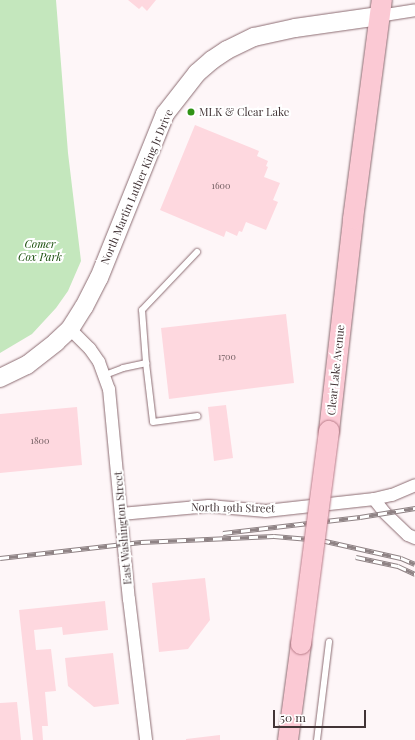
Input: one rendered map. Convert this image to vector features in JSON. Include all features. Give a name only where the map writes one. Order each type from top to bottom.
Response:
[{"type":"main road","name":"Clear Lake Avenue","points":[[288,740],[329,431],[353,219],[380,8]]},
{"type":"street","points":[[380,8],[415,10]]},
{"type":"street","name":"North Martin Luther King Jr Drive","points":[[0,378],[27,365],[40,356],[70,329],[84,307],[99,278],[165,114],[197,73],[212,60],[254,37],[380,8]]},
{"type":"street","name":"East Washington Street","points":[[70,329],[90,349],[99,362],[105,375],[112,406],[121,514],[146,740]]},
{"type":"street","name":"North 19th Street","points":[[121,514],[209,506],[266,511],[374,499],[392,495],[415,485]]},
{"type":"street","points":[[374,499],[384,512],[408,534],[415,538]]},
{"type":"lane","points":[[196,252],[142,310],[153,422],[198,416]]},
{"type":"lane","points":[[105,375],[123,368],[146,362]]},
{"type":"lane","points":[[317,740],[329,642]]},
{"type":"green space","name":"Comer Cox Park","points":[[0,0],[56,0],[68,153],[81,261],[68,291],[56,308],[32,334],[0,353]]},
{"type":"building","points":[[128,0],[156,0],[147,11],[142,6],[139,9]]},
{"type":"building","points":[[195,125],[259,151],[257,156],[268,161],[266,166],[268,167],[264,177],[280,183],[273,200],[278,202],[266,230],[246,222],[242,232],[239,231],[237,236],[226,231],[224,237],[160,210]]},
{"type":"building","points":[[286,314],[294,383],[169,399],[161,328]]},
{"type":"building","points":[[226,405],[233,458],[214,461],[208,407]]},
{"type":"building","points":[[77,407],[82,465],[0,473],[0,414]]},
{"type":"building","points":[[205,578],[210,620],[188,649],[159,652],[152,583]]},
{"type":"building","points":[[105,601],[108,630],[63,635],[62,627],[34,630],[36,650],[51,649],[56,691],[45,692],[48,726],[42,726],[43,740],[33,740],[19,610]]},
{"type":"building","points":[[113,653],[119,704],[94,707],[68,686],[65,658]]},
{"type":"building","points":[[17,702],[21,740],[0,740],[0,703]]},
{"type":"building","points":[[220,735],[220,740],[186,740],[186,739]]},
{"type":"railway","points":[[223,533],[360,517],[415,508]]},
{"type":"railway","points":[[0,558],[141,542],[274,536],[321,540],[401,558],[415,564]]},
{"type":"railway","points":[[356,557],[398,566],[415,574]]},
{"type":"place","name":"MLK & Clear Lake","points":[[191,112]]}]
